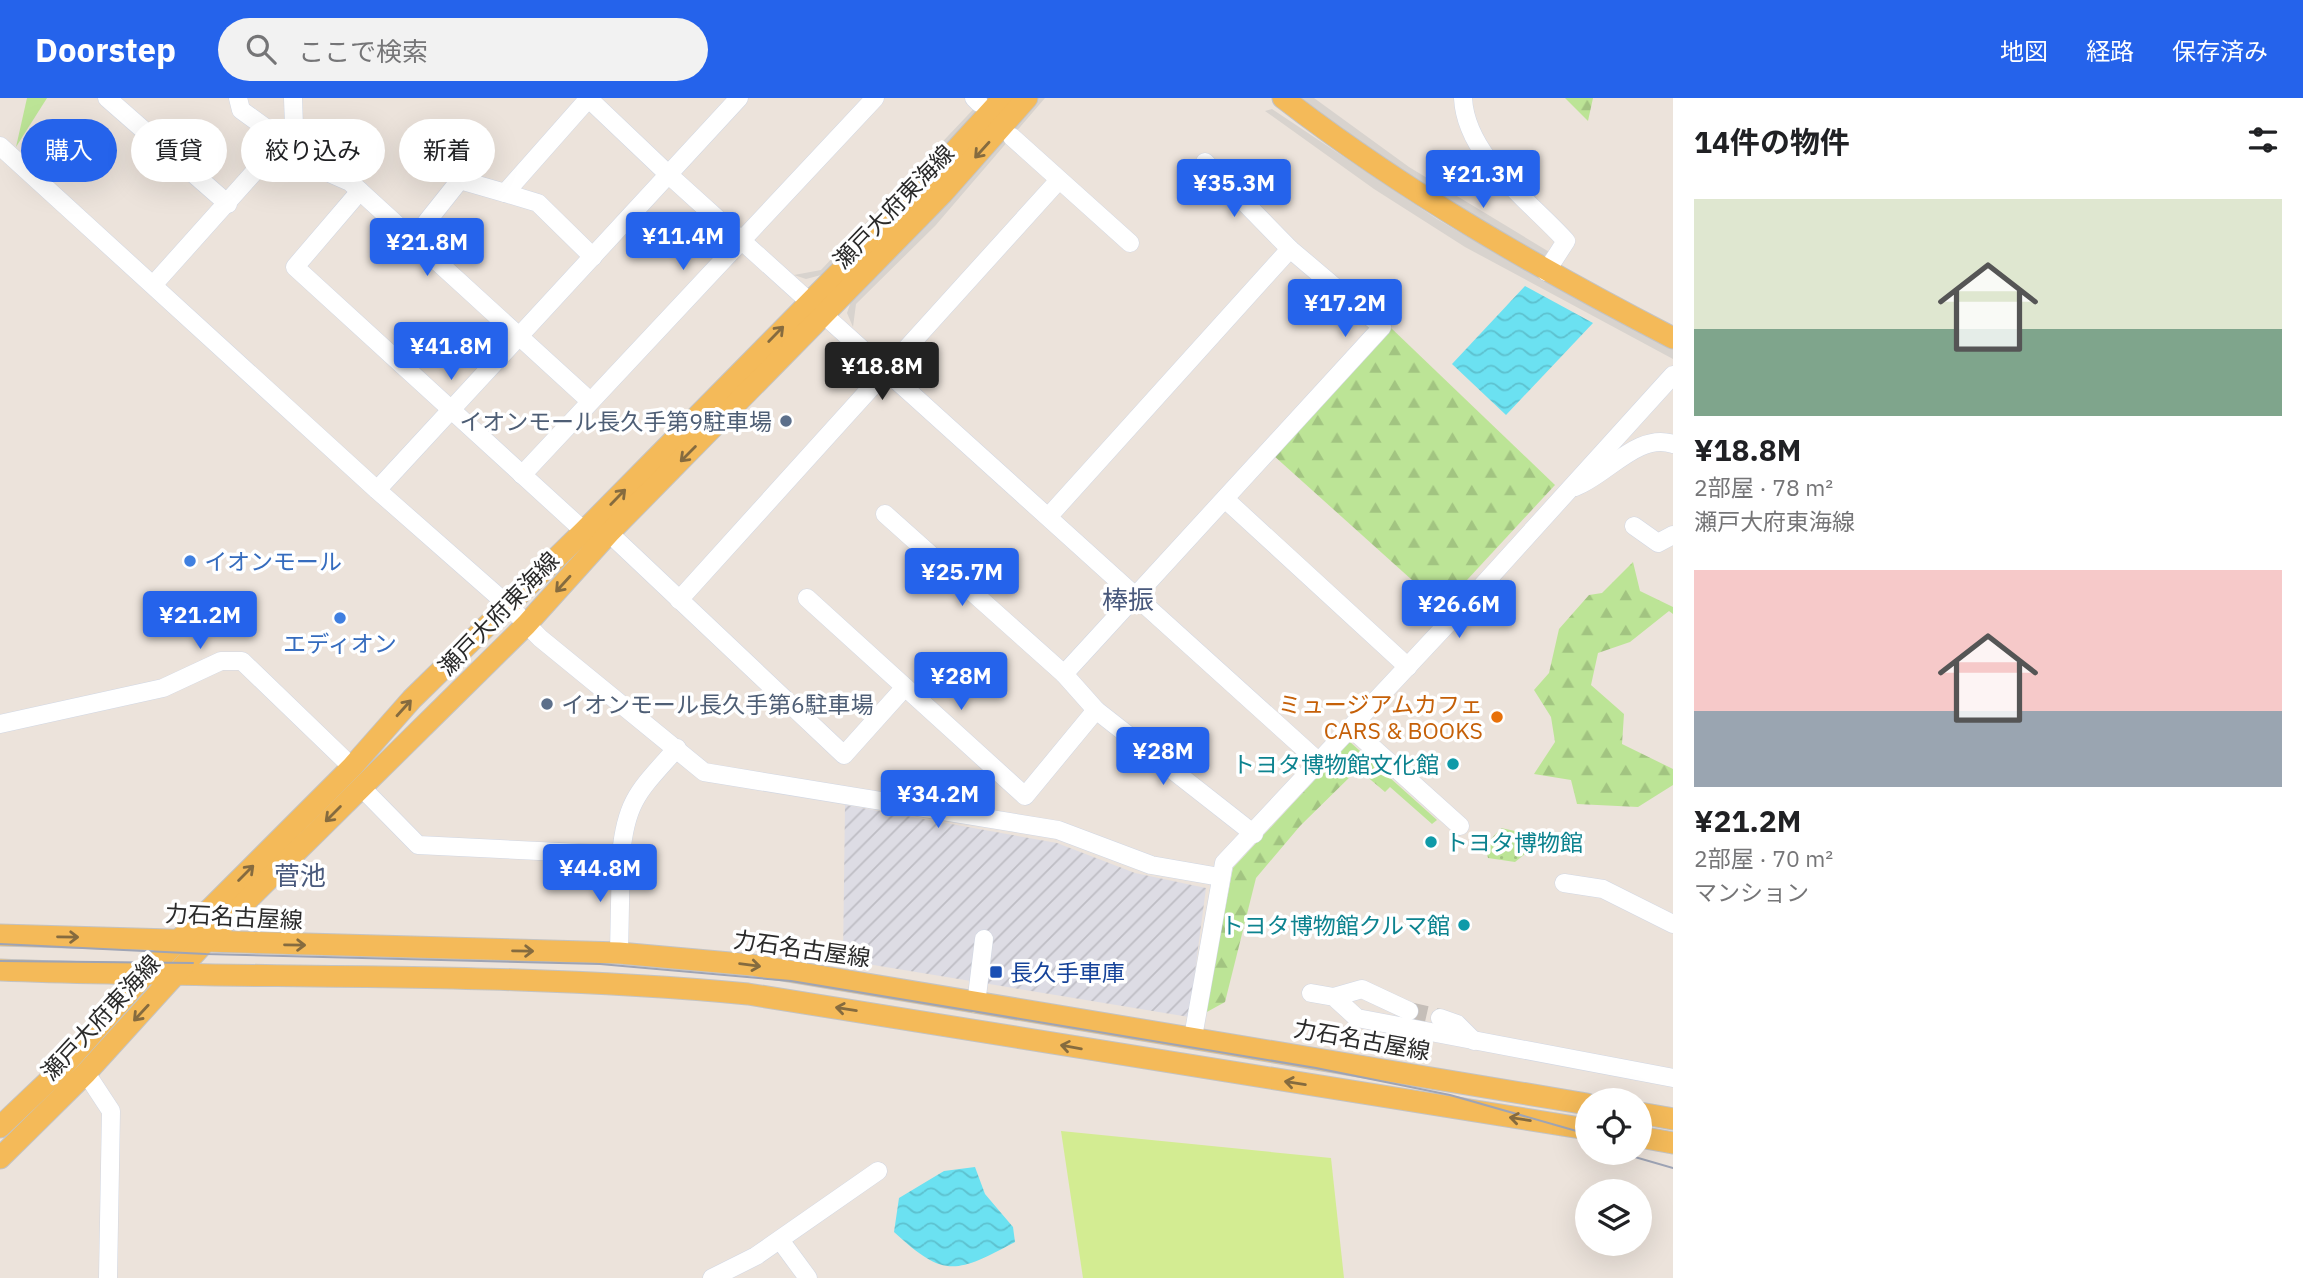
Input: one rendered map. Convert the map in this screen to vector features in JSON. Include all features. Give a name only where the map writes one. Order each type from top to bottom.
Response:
[{"type":"main road","name":"瀬戸大府東海線","points":[[0,1127],[61,1069],[146,973],[352,766],[412,699],[584,531],[897,214],[1003,98]]},
{"type":"main road","name":"瀬戸大府東海線","points":[[0,1158],[86,1073],[205,942],[526,625],[609,533],[942,194],[1027,98]]},
{"type":"main road","points":[[1283,98],[1395,181],[1546,272],[1673,338]]},
{"type":"main road","name":"力石名古屋線","points":[[0,935],[181,938],[205,942],[619,953],[779,969],[1575,1102]]},
{"type":"main road","points":[[0,970],[429,975],[652,985],[748,994],[1575,1127]]},
{"type":"main road","points":[[1652,1115],[1673,1119]]},
{"type":"main road","points":[[1652,1140],[1673,1143]]},
{"type":"street","points":[[107,98],[228,204]]},
{"type":"street","points":[[238,98],[241,110],[255,119]]},
{"type":"street","points":[[293,98],[294,119]]},
{"type":"street","points":[[505,193],[588,98],[668,175],[810,300],[1318,762]]},
{"type":"street","points":[[377,490],[739,98]]},
{"type":"street","points":[[522,475],[875,98]]},
{"type":"street","points":[[1463,98],[1472,135],[1504,178],[1566,241],[1546,272]]},
{"type":"street","points":[[1012,137],[1130,243]]},
{"type":"street","points":[[0,146],[377,490],[509,606],[526,625],[704,772],[832,790],[1058,830],[1151,865],[1220,877]]},
{"type":"street","points":[[1063,674],[1382,327],[1290,249],[1205,162]]},
{"type":"street","points":[[413,239],[460,180],[538,203],[593,257]]},
{"type":"street","points":[[679,600],[1059,180]]},
{"type":"street","points":[[154,284],[246,182]]},
{"type":"street","points":[[349,182],[590,401]]},
{"type":"street","points":[[360,191],[295,267],[584,531]]},
{"type":"street","points":[[1049,516],[1290,249]]},
{"type":"street","points":[[1193,1037],[1224,863],[1408,667],[1673,375]]},
{"type":"street","points":[[1569,490],[1591,481],[1647,443],[1660,440],[1673,444]]},
{"type":"street","points":[[1225,499],[1408,667]]},
{"type":"street","points":[[885,514],[1063,674],[1096,710],[1254,834]]},
{"type":"street","points":[[1634,526],[1658,543],[1673,534]]},
{"type":"street","points":[[609,533],[751,664],[756,674],[844,755],[905,687]]},
{"type":"street","points":[[807,598],[1026,796],[1096,710]]},
{"type":"street","points":[[0,724],[163,688],[221,661],[242,661],[352,766]]},
{"type":"street","points":[[1351,728],[1460,826]]},
{"type":"street","points":[[619,953],[624,822],[635,795],[677,748]]},
{"type":"street","points":[[360,787],[418,845],[621,855]]},
{"type":"street","points":[[1564,883],[1603,890],[1673,924]]},
{"type":"street","points":[[976,1004],[984,939]]},
{"type":"street","points":[[1334,998],[1362,989],[1409,1011]]},
{"type":"street","points":[[1311,993],[1334,998],[1357,1018],[1673,1077]]},
{"type":"street","points":[[1440,1018],[1457,1024],[1474,1041]]},
{"type":"street","points":[[86,1073],[111,1111],[108,1278]]},
{"type":"street","points":[[721,1277],[780,1240],[878,1171]]},
{"type":"street","points":[[780,1240],[808,1278]]},
{"type":"shaded area","points":[[984,98],[993,98],[825,274],[806,279],[794,275],[821,270]]},
{"type":"shaded area","points":[[1036,98],[1045,98],[935,226],[856,304],[853,327],[847,313],[851,301]]},
{"type":"shaded area","points":[[1299,98],[1314,98],[1409,167],[1551,253],[1540,257],[1384,160]]},
{"type":"shaded area","points":[[1272,109],[1437,219],[1512,263],[1673,349],[1673,359],[1465,247],[1374,189],[1265,111]]},
{"type":"shaded area","points":[[845,805],[1057,843],[1135,873],[1206,888],[1189,1017],[843,960]]},
{"type":"green space","points":[[27,98],[47,98],[34,119],[22,119]]},
{"type":"green space","points":[[1565,98],[1593,98],[1588,121]]},
{"type":"green space","points":[[21,125],[21,139],[16,147]]},
{"type":"green space","points":[[1389,326],[1555,485],[1442,607],[1273,455]]},
{"type":"green space","points":[[1633,562],[1640,591],[1673,607],[1673,614],[1669,611],[1630,642],[1598,653],[1591,685],[1624,714],[1622,744],[1673,769],[1673,785],[1638,807],[1577,804],[1571,780],[1534,774],[1555,742],[1551,717],[1534,690],[1549,673],[1559,629],[1589,595],[1602,593]]},
{"type":"green space","points":[[1350,742],[1437,820],[1432,824],[1390,787],[1385,792],[1358,769],[1300,826],[1256,878],[1225,1002],[1205,1013],[1233,868]]},
{"type":"green space","points":[[1501,828],[1515,831],[1525,854],[1515,862],[1488,858],[1485,846]]},
{"type":"green space","points":[[1061,1131],[1331,1158],[1344,1278],[1083,1278]]},
{"type":"water","points":[[1525,286],[1593,323],[1506,415],[1452,364]]},
{"type":"water","points":[[975,1167],[985,1194],[1013,1227],[1015,1242],[978,1260],[951,1266],[938,1264],[926,1257],[894,1232],[899,1198],[944,1171]]},
{"type":"tunnel","points":[[1409,1011],[1440,1018]]},
{"type":"tram line","points":[[0,944],[206,954],[600,964],[791,981],[1316,1068],[1450,1095],[1575,1131]]},
{"type":"tram line","points":[[0,961],[193,963]]},
{"type":"tram line","points":[[1652,1162],[1673,1168]]},
{"type":"place","name":"イオンモール長久手第9駐車場","points":[[786,421]]},
{"type":"place","name":"イオンモール","points":[[190,561]]},
{"type":"place","name":"エディオン","points":[[340,618]]},
{"type":"place","name":"イオンモール長久手第6駐車場","points":[[547,704]]},
{"type":"place","name":"ミュージアムカフェ CARS & BOOKS","points":[[1497,717]]},
{"type":"place","name":"トヨタ博物館文化館","points":[[1453,764]]},
{"type":"place","name":"トヨタ博物館","points":[[1431,842]]},
{"type":"place","name":"トヨタ博物館クルマ館","points":[[1464,925]]},
{"type":"place","name":"長久手車庫","points":[[996,972]]},
{"type":"district","name":"棒振","points":[[1128,599]]},
{"type":"district","name":"菅池","points":[[300,875]]}]
